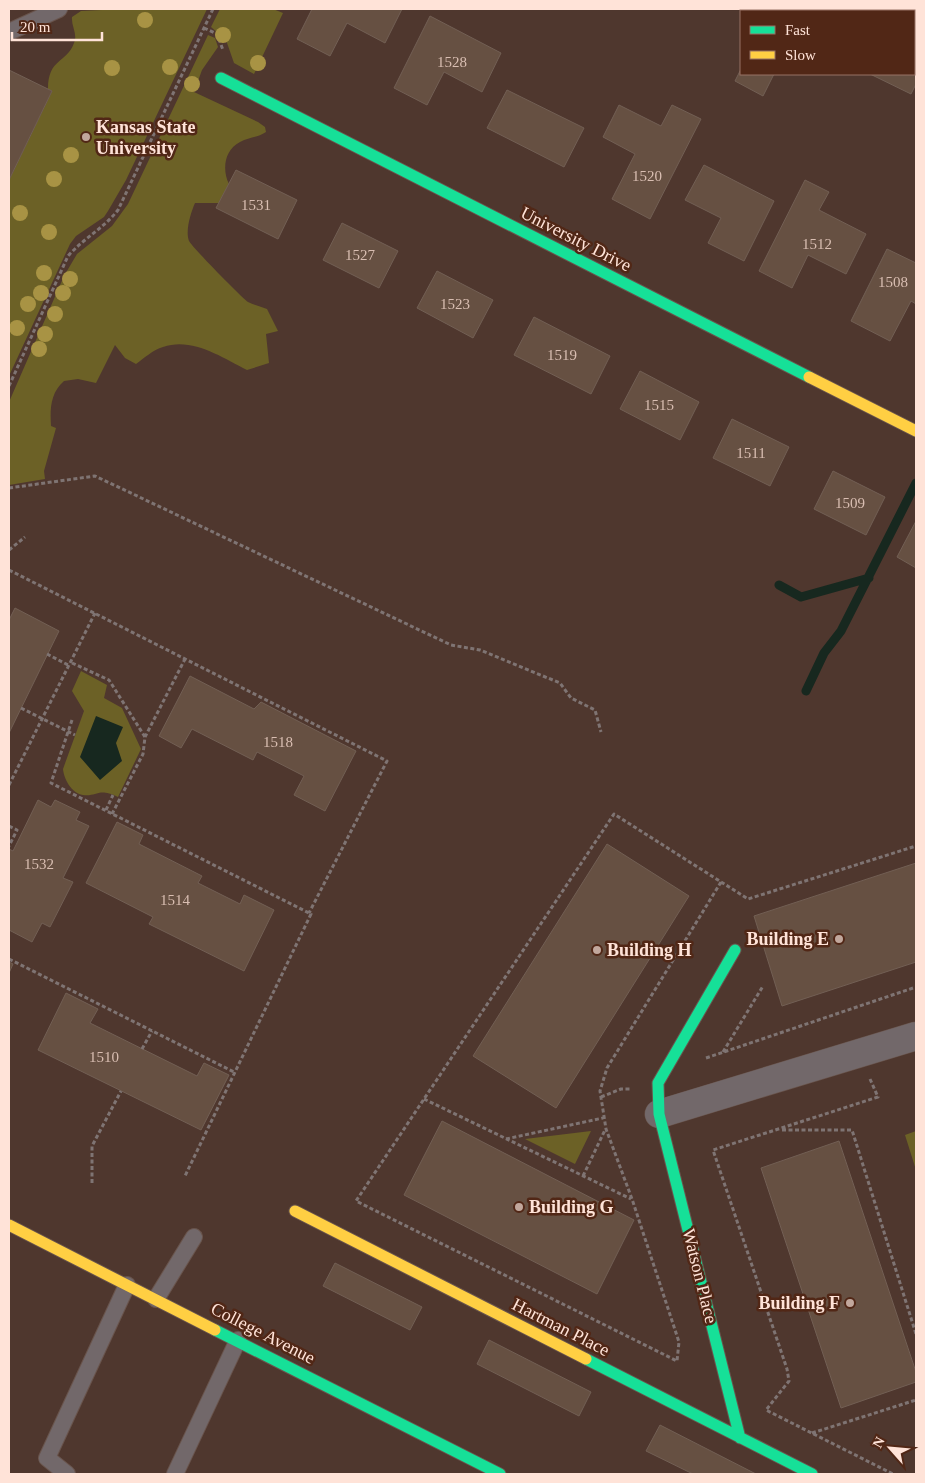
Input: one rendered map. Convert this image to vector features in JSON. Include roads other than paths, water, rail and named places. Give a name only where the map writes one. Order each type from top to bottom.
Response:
[{"type":"street","name":"University Drive","points":[[221,78],[916,431]]},
{"type":"street","name":"Watson Place","points":[[735,950],[658,1083],[659,1114],[740,1438]]},
{"type":"street","points":[[659,1114],[916,1036]]},
{"type":"street","name":"Hartman Place","points":[[295,1211],[812,1474]]},
{"type":"street","name":"College Avenue","points":[[9,1225],[500,1474]]},
{"type":"lane","points":[[9,32],[59,9]]},
{"type":"lane","points":[[156,1299],[194,1237]]},
{"type":"lane","points":[[67,1474],[47,1458],[127,1285]]},
{"type":"lane","points":[[175,1474],[238,1340]]},
{"type":"waterway","points":[[806,691],[824,653],[841,631],[916,483]]},
{"type":"waterway","points":[[779,585],[801,597],[869,578]]},
{"type":"place","name":"Kansas State University","points":[[86,137]]},
{"type":"place","name":"Building E","points":[[839,939]]},
{"type":"place","name":"Building H","points":[[597,950]]},
{"type":"place","name":"Building G","points":[[519,1207]]},
{"type":"place","name":"Building F","points":[[850,1303]]}]
